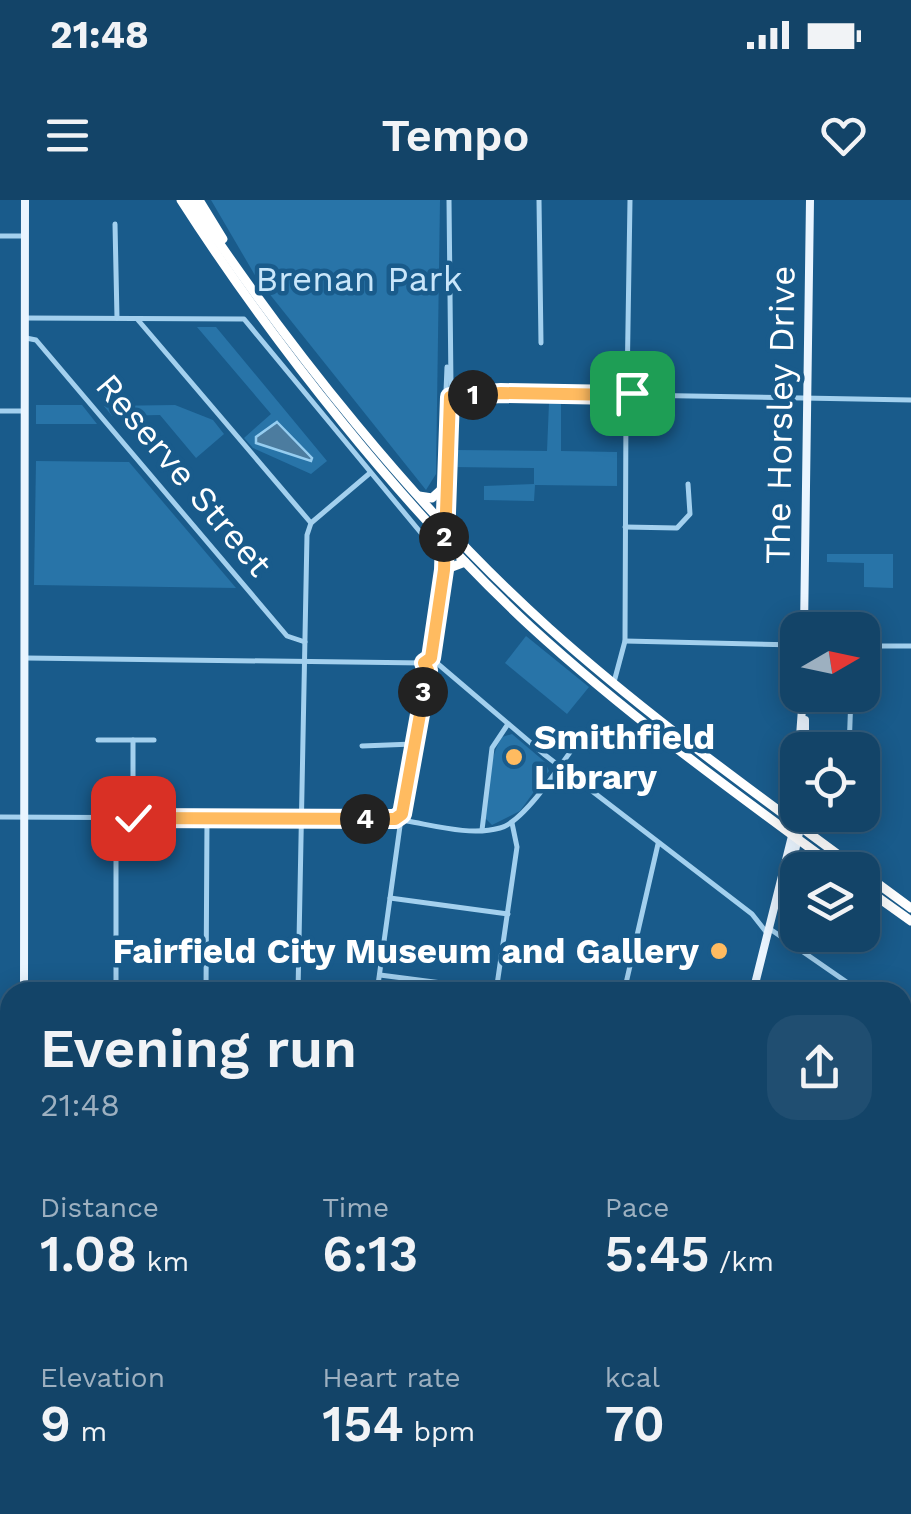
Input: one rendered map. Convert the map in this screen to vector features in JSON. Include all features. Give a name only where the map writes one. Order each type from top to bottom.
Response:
[{"type":"highway","points":[[177,200],[273,332],[450,538],[614,682],[780,810]]},
{"type":"highway","points":[[190,200],[282,329],[444,525],[465,562],[583,672],[815,852]]},
{"type":"highway","points":[[199,200],[282,329]]},
{"type":"highway","points":[[420,496],[432,498],[444,487]]},
{"type":"highway","points":[[450,538],[499,574]]},
{"type":"highway","points":[[444,570],[465,562]]},
{"type":"highway","points":[[812,832],[837,852]]},
{"type":"highway","points":[[880,885],[911,908]]},
{"type":"highway","points":[[880,899],[911,921]]},
{"type":"main road","points":[[24,982],[28,411],[25,200]]},
{"type":"main road","name":"The Horsley Drive","points":[[804,612],[810,200]]},
{"type":"main road","points":[[775,807],[780,806]]},
{"type":"main road","points":[[755,982],[798,832]]},
{"type":"main road","points":[[795,852],[796,838]]},
{"type":"main road","points":[[772,912],[780,893]]},
{"type":"street","points":[[444,525],[449,200]]},
{"type":"street","points":[[539,200],[541,344]]},
{"type":"street","points":[[614,682],[625,641],[630,200]]},
{"type":"street","points":[[115,224],[117,318]]},
{"type":"street","points":[[0,236],[26,236]]},
{"type":"street","points":[[26,318],[244,319],[426,539]]},
{"type":"street","points":[[136,319],[311,523]]},
{"type":"street","name":"Reserve Street","points":[[26,338],[43,348],[287,636],[305,642]]},
{"type":"street","points":[[449,392],[630,392],[911,400]]},
{"type":"street","points":[[620,395],[626,402]]},
{"type":"street","points":[[0,411],[28,411]]},
{"type":"street","points":[[298,982],[307,535],[311,523],[370,473]]},
{"type":"street","points":[[624,528],[669,530],[684,522],[692,504],[688,484]]},
{"type":"street","points":[[450,538],[431,658],[436,666],[752,914],[767,930],[847,982]]},
{"type":"street","points":[[625,641],[780,645]]},
{"type":"street","points":[[880,646],[911,646]]},
{"type":"street","points":[[26,658],[424,663],[431,658]]},
{"type":"street","points":[[407,822],[402,814],[428,670],[424,663]]},
{"type":"street","points":[[428,670],[436,666]]},
{"type":"street","points":[[482,830],[492,748],[508,724]]},
{"type":"street","points":[[400,826],[407,822],[482,830],[512,823],[582,735]]},
{"type":"street","points":[[98,740],[154,740]]},
{"type":"street","points":[[133,740],[133,818]]},
{"type":"street","points":[[362,746],[414,744]]},
{"type":"street","points":[[0,817],[395,819],[402,814]]},
{"type":"street","points":[[116,818],[116,982]]},
{"type":"street","points":[[206,982],[208,818]]},
{"type":"street","points":[[379,982],[400,826],[395,819]]},
{"type":"street","points":[[498,982],[517,847],[512,823]]},
{"type":"street","points":[[626,982],[658,843]]},
{"type":"street","points":[[390,898],[508,914]]},
{"type":"street","points":[[752,914],[772,912]]},
{"type":"street","points":[[380,975],[441,982]]},
{"type":"green space","name":"Brenan Park","points":[[211,200],[440,200],[436,474],[426,490],[256,277]]},
{"type":"green space","points":[[197,327],[216,327],[327,461],[311,474],[253,448],[244,438],[271,414]]},
{"type":"green space","points":[[549,403],[561,403],[561,451],[617,452],[617,486],[535,485],[534,501],[484,500],[484,486],[534,484],[534,468],[453,467],[454,450],[547,451]]},
{"type":"green space","points":[[36,405],[82,405],[97,424],[36,424]]},
{"type":"green space","points":[[175,405],[213,420],[224,434],[196,458],[160,415],[112,416],[104,406]]},
{"type":"green space","points":[[36,461],[129,462],[236,588],[34,585]]},
{"type":"green space","points":[[827,554],[893,554],[893,588],[864,587],[864,563],[827,562]]},
{"type":"green space","points":[[526,636],[589,687],[567,714],[505,663]]},
{"type":"green space","points":[[512,734],[545,762],[549,771],[520,811],[492,825],[485,818],[491,765],[502,737]]},
{"type":"shaded area","points":[[277,422],[311,461],[256,443],[256,437]]},
{"type":"place","name":"Smithfield Library","points":[[514,757]]},
{"type":"place","name":"Fairfield City Museum and Gallery","points":[[719,951]]},
{"type":"route","points":[[133,818],[395,819],[402,814],[428,670],[424,663],[431,658],[444,570],[450,397],[501,393],[620,395],[627,390],[632,393]]}]
